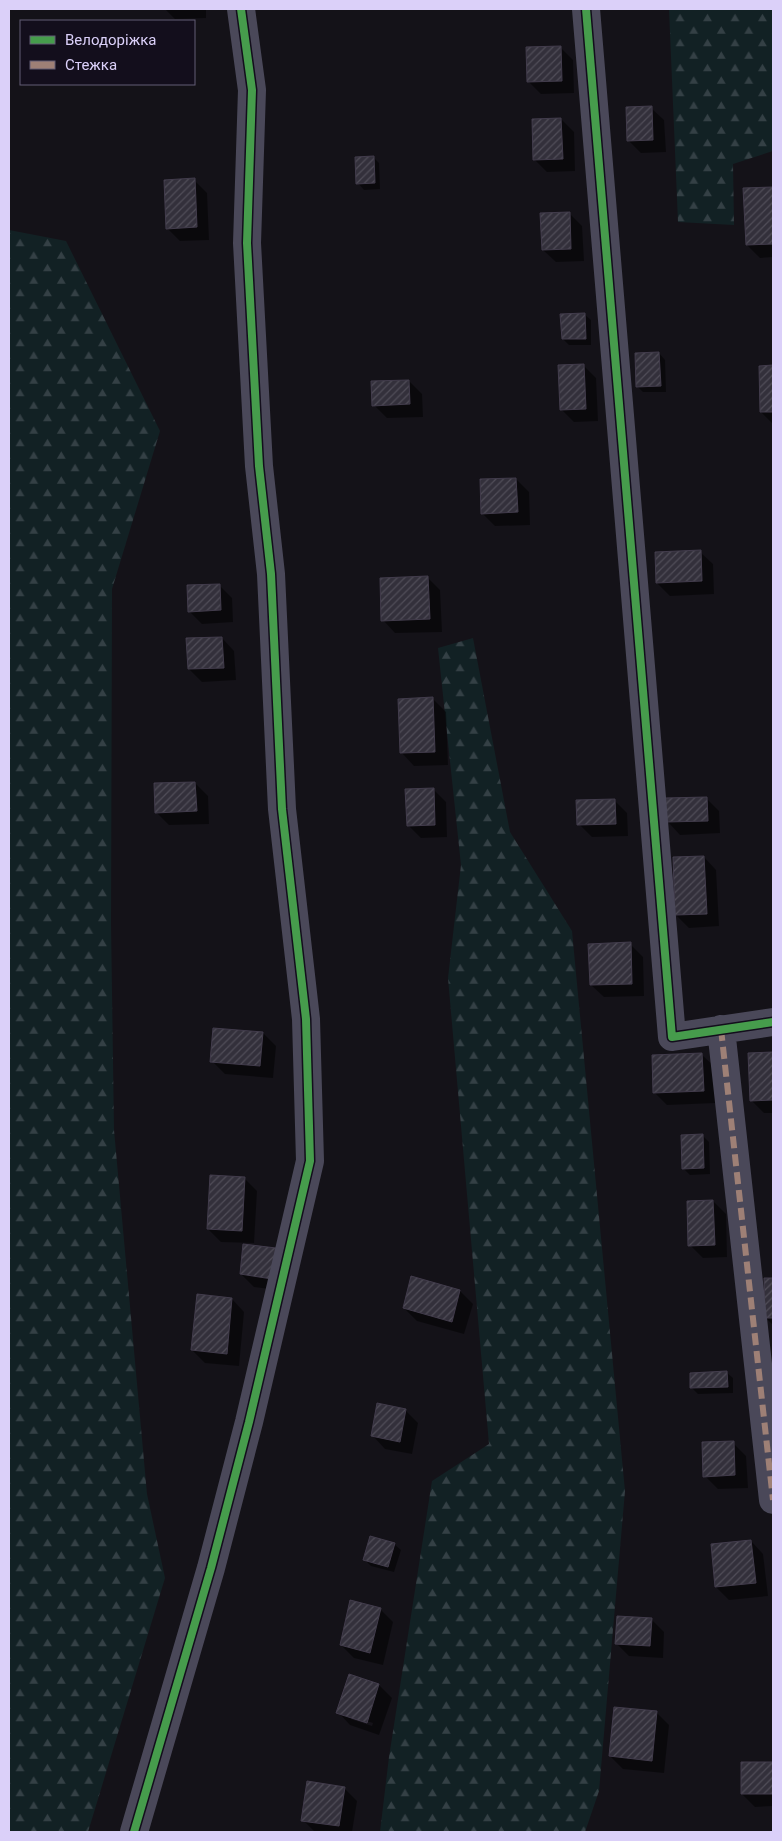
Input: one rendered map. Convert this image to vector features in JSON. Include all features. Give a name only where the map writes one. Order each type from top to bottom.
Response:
[{"type":"street","points":[[134,1832],[211,1568],[249,1422],[310,1161],[306,1019],[282,809],[271,574],[257,431],[247,243],[252,90],[241,9]]},
{"type":"street","points":[[586,9],[672,1037],[773,1022]]},
{"type":"street","points":[[721,1029],[773,1500]]},
{"type":"green space","points":[[669,9],[773,9],[773,151],[733,164],[734,225],[678,222]]},
{"type":"green space","points":[[9,230],[66,241],[160,431],[112,589],[111,924],[114,1130],[147,1494],[165,1578],[88,1832],[9,1832]]},
{"type":"green space","points":[[473,638],[510,832],[572,931],[625,1491],[599,1791],[585,1832],[380,1832],[389,1757],[432,1481],[489,1444],[448,978],[461,865],[438,648]]},
{"type":"building","points":[[561,46],[562,81],[527,82],[526,47]]},
{"type":"building","points":[[652,106],[653,140],[627,141],[626,107]]},
{"type":"building","points":[[561,118],[563,159],[533,160],[532,119]]},
{"type":"building","points":[[374,156],[375,183],[356,184],[355,157]]},
{"type":"building","points":[[195,178],[197,227],[166,229],[164,180]]},
{"type":"building","points":[[773,187],[773,244],[746,245],[743,188]]},
{"type":"building","points":[[570,212],[571,249],[542,250],[540,213]]},
{"type":"building","points":[[585,313],[586,339],[562,339],[560,314]]},
{"type":"building","points":[[659,352],[661,386],[636,387],[635,353]]},
{"type":"building","points":[[584,364],[586,409],[560,410],[558,365]]},
{"type":"building","points":[[773,365],[773,412],[760,412],[759,366]]},
{"type":"building","points":[[409,380],[410,404],[372,406],[371,381]]},
{"type":"building","points":[[516,478],[518,512],[481,514],[480,479]]},
{"type":"building","points":[[701,550],[702,581],[656,583],[655,552]]},
{"type":"building","points":[[428,576],[430,619],[381,621],[380,578]]},
{"type":"building","points":[[220,584],[221,610],[188,612],[187,585]]},
{"type":"building","points":[[222,637],[224,668],[188,669],[186,638]]},
{"type":"building","points":[[433,697],[435,752],[400,753],[398,699]]},
{"type":"building","points":[[195,782],[197,811],[155,813],[154,783]]},
{"type":"building","points":[[434,788],[435,825],[407,826],[405,789]]},
{"type":"building","points":[[707,797],[708,821],[666,822],[665,798]]},
{"type":"building","points":[[615,799],[616,824],[577,825],[576,800]]},
{"type":"building","points":[[704,856],[707,914],[675,915],[673,857]]},
{"type":"building","points":[[631,942],[632,984],[590,985],[588,944]]},
{"type":"building","points":[[213,1028],[263,1032],[260,1066],[210,1062]]},
{"type":"building","points":[[773,1052],[773,1100],[750,1101],[748,1053]]},
{"type":"building","points":[[702,1053],[704,1091],[653,1093],[652,1055]]},
{"type":"building","points":[[703,1134],[704,1168],[682,1169],[681,1135]]},
{"type":"building","points":[[210,1175],[245,1177],[242,1231],[207,1229]]},
{"type":"building","points":[[713,1200],[715,1245],[688,1246],[687,1201]]},
{"type":"building","points":[[243,1244],[276,1248],[272,1279],[240,1274]]},
{"type":"building","points":[[411,1276],[460,1290],[452,1322],[403,1308]]},
{"type":"building","points":[[764,1278],[773,1278],[773,1318],[765,1318]]},
{"type":"building","points":[[197,1294],[232,1298],[227,1354],[191,1350]]},
{"type":"building","points":[[727,1371],[728,1387],[690,1388],[690,1373]]},
{"type":"building","points":[[377,1403],[406,1409],[400,1442],[371,1436]]},
{"type":"building","points":[[734,1441],[735,1475],[703,1477],[702,1442]]},
{"type":"building","points":[[370,1536],[395,1543],[388,1567],[363,1560]]},
{"type":"building","points":[[751,1540],[756,1583],[715,1587],[711,1544]]},
{"type":"building","points":[[350,1600],[381,1608],[370,1653],[340,1645]]},
{"type":"building","points":[[617,1616],[652,1618],[650,1646],[615,1644]]},
{"type":"building","points":[[349,1674],[379,1684],[367,1723],[336,1713]]},
{"type":"building","points":[[614,1707],[657,1711],[652,1761],[609,1756]]},
{"type":"building","points":[[741,1762],[773,1762],[773,1794],[741,1794]]},
{"type":"building","points":[[307,1781],[345,1787],[339,1826],[301,1821]]},
{"type":"marked path","points":[[721,1029],[773,1500]]},
{"type":"cycle path","points":[[134,1832],[211,1568],[249,1422],[310,1161],[306,1019],[282,809],[271,574],[259,466],[247,243],[252,90],[241,9]]},
{"type":"cycle path","points":[[586,9],[672,1037],[773,1022]]}]
